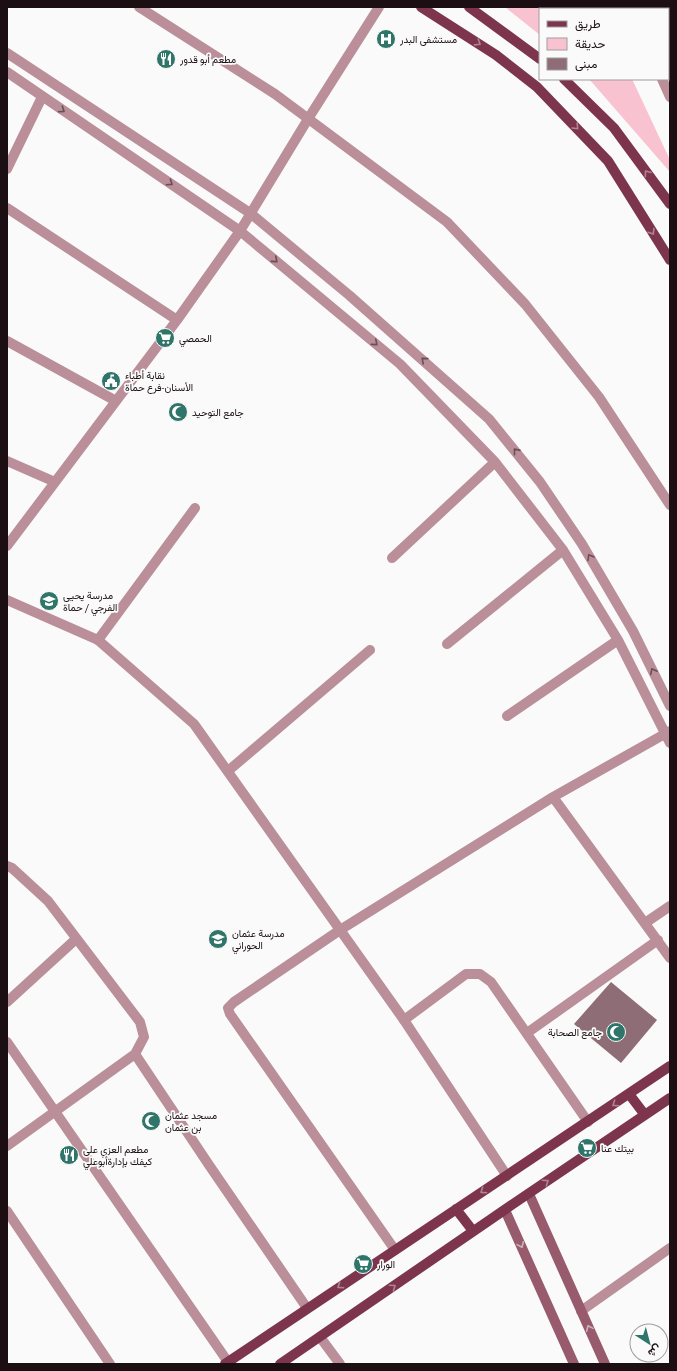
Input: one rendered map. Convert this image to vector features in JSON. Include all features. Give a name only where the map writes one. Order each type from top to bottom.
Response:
[{"type":"main road","points":[[421,7],[496,55],[537,87],[608,161],[670,260]]},
{"type":"main road","points":[[469,7],[539,58]]},
{"type":"main road","points":[[565,80],[614,128],[670,204]]},
{"type":"main road","points":[[227,1363],[670,1066]]},
{"type":"main road","points":[[629,1094],[645,1115]]},
{"type":"main road","points":[[280,1364],[670,1098]]},
{"type":"main road","points":[[529,1194],[605,1364]]},
{"type":"main road","points":[[456,1210],[473,1231]]},
{"type":"main road","points":[[505,1210],[574,1364]]},
{"type":"street","points":[[139,7],[275,94],[447,222],[525,304],[599,397],[670,505]]},
{"type":"street","points":[[7,546],[177,320],[240,231],[308,119],[379,7]]},
{"type":"street","points":[[7,53],[250,213],[349,295],[489,419],[540,482],[582,544],[633,630],[670,706]]},
{"type":"street","points":[[7,72],[240,231],[400,364],[494,462],[563,550],[618,640],[669,736],[553,797],[340,930],[234,1002],[228,1008],[230,1014],[395,1250]]},
{"type":"street","points":[[662,80],[670,97]]},
{"type":"street","points":[[7,169],[42,97]]},
{"type":"street","points":[[7,208],[177,320]]},
{"type":"street","points":[[7,341],[116,401]]},
{"type":"street","points":[[7,461],[55,482]]},
{"type":"street","points":[[392,558],[494,462]]},
{"type":"street","points":[[98,640],[195,508]]},
{"type":"street","points":[[448,644],[563,550]]},
{"type":"street","points":[[7,600],[98,640],[194,724],[404,1020],[507,1176]]},
{"type":"street","points":[[508,716],[618,640]]},
{"type":"street","points":[[228,771],[370,650]]},
{"type":"street","points":[[553,797],[670,958]]},
{"type":"street","points":[[7,866],[12,868],[48,901],[140,1022],[144,1037],[136,1054],[55,1110],[7,1146]]},
{"type":"street","points":[[645,923],[670,906]]},
{"type":"street","points":[[7,1002],[76,939]]},
{"type":"street","points":[[527,1033],[658,940]]},
{"type":"street","points":[[404,1020],[466,974],[480,974],[491,982],[588,1122]]},
{"type":"street","points":[[7,1042],[227,1363]]},
{"type":"street","points":[[136,1054],[209,1165],[307,1308]]},
{"type":"street","points":[[7,1211],[110,1364]]},
{"type":"street","points":[[581,1311],[670,1248]]},
{"type":"street","points":[[320,1337],[340,1364]]},
{"type":"green space","points":[[505,7],[604,8],[539,8],[539,34]]},
{"type":"green space","points":[[590,80],[632,80],[670,160],[670,172]]},
{"type":"building","points":[[611,982],[657,1020],[621,1063],[574,1024]]},
{"type":"place","name":"مستشفى البدر","points":[[386,39]]},
{"type":"place","name":"مطعم أبو قدور","points":[[166,59]]},
{"type":"place","name":"الحمصي","points":[[165,338]]},
{"type":"place","name":"نقابة أطباء الأسنان-فرع حماة","points":[[111,381]]},
{"type":"place","name":"جامع التوحيد","points":[[178,412]]},
{"type":"place","name":"مدرسة يحيى الفرجي / حماة","points":[[49,601]]},
{"type":"place","name":"مدرسة عثمان الحوراني","points":[[218,939]]},
{"type":"place","name":"جامع الصحابة","points":[[616,1032]]},
{"type":"place","name":"مسجد عثمان بن عثمان","points":[[151,1121]]},
{"type":"place","name":"بيتك عنا","points":[[587,1148]]},
{"type":"place","name":"مطعم العزي على كيفك بإدارةأبوعلي","points":[[69,1155]]},
{"type":"place","name":"الورار","points":[[363,1264]]}]
